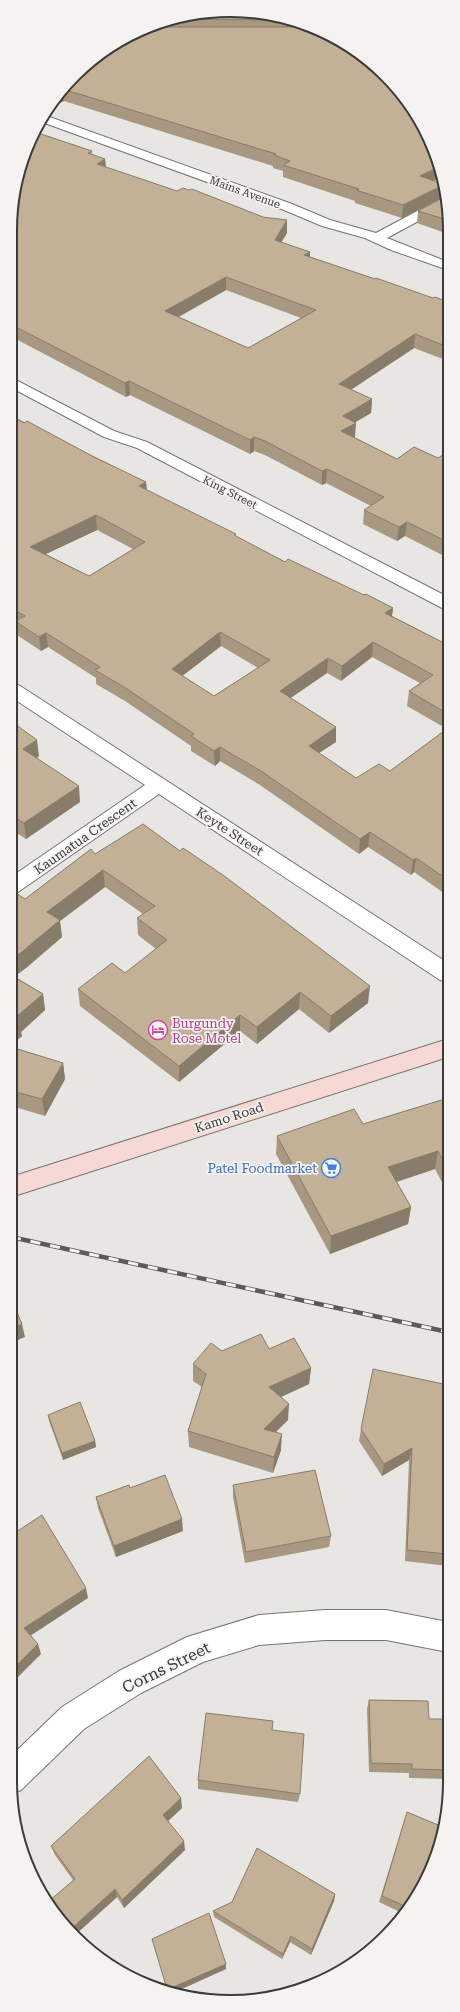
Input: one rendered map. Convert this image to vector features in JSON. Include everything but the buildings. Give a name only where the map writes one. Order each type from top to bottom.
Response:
[{"type":"main road","name":"Kamo Road","points":[[17,1185],[443,1050]]},
{"type":"street","name":"Mains Avenue","points":[[48,120],[326,223],[377,238],[396,247],[443,264]]},
{"type":"street","points":[[377,238],[441,204]]},
{"type":"street","name":"King Street","points":[[17,385],[109,434],[150,449],[443,601]]},
{"type":"street","name":"Keyte Street","points":[[17,692],[443,971]]},
{"type":"street","name":"Kaumatua Crescent","points":[[17,883],[159,784]]},
{"type":"street","name":"Corns Street","points":[[17,1772],[73,1718],[130,1682],[198,1648],[259,1630],[325,1624],[386,1625],[443,1636]]},
{"type":"railway","points":[[17,1238],[443,1331]]},
{"type":"place","name":"Burgundy Rose Motel","points":[[158,1030]]},
{"type":"place","name":"Patel Foodmarket","points":[[331,1168]]}]
